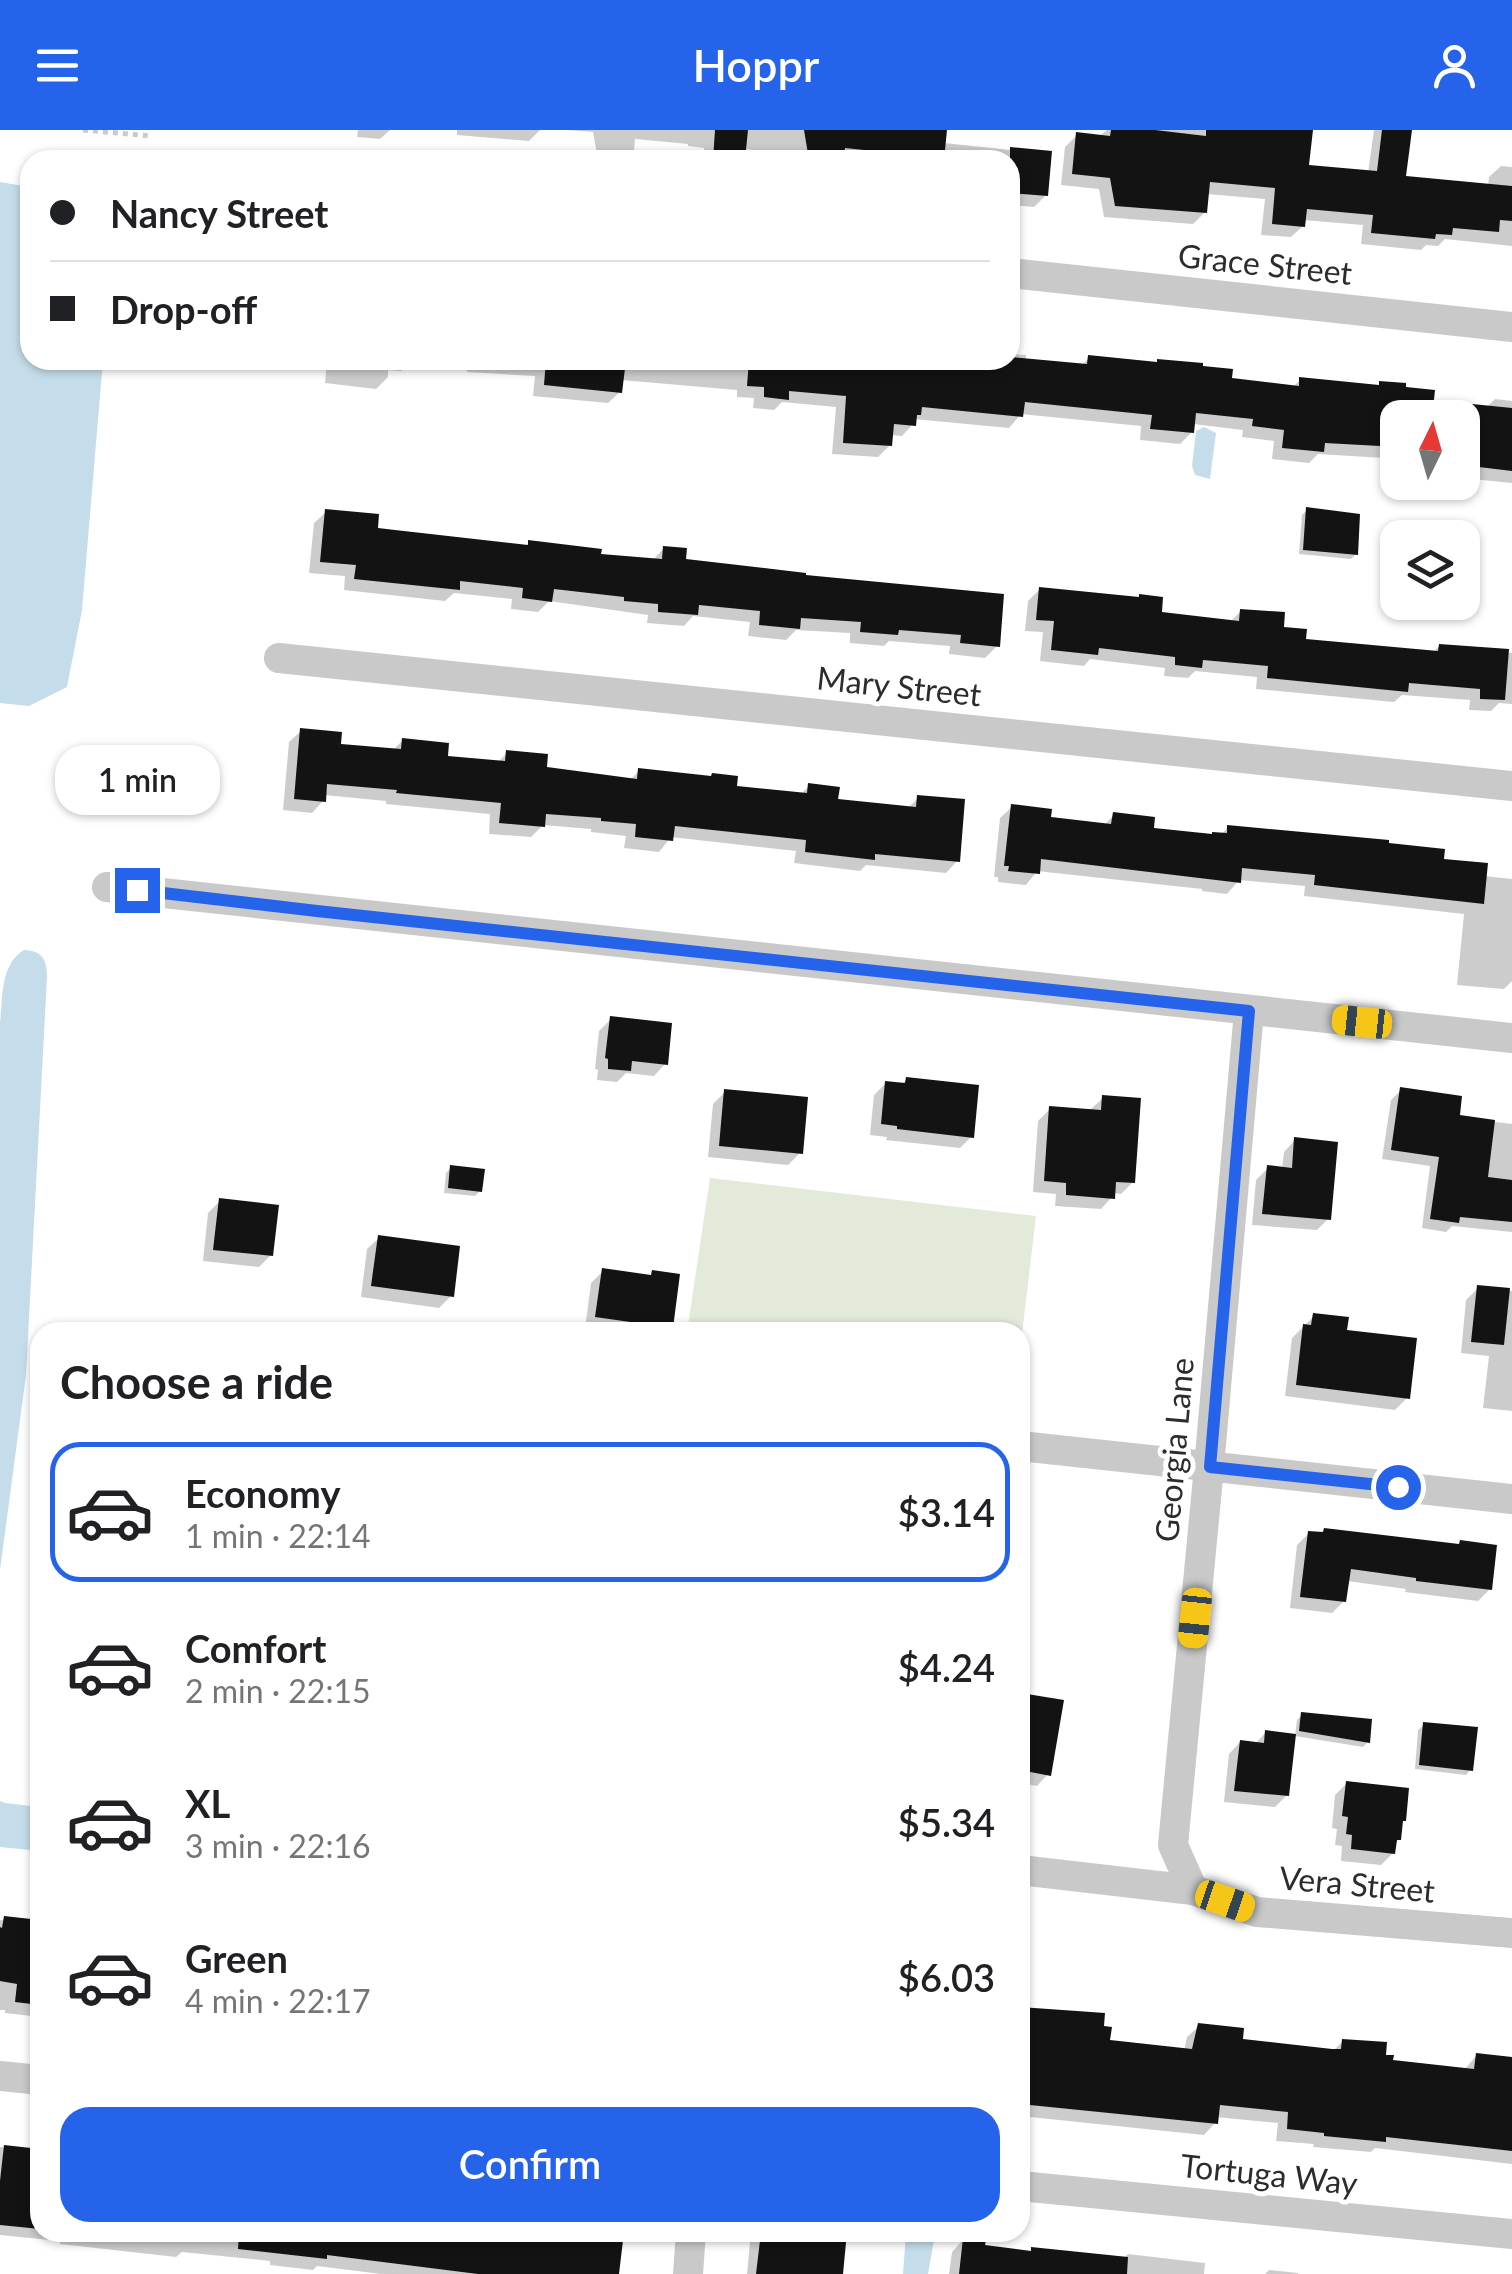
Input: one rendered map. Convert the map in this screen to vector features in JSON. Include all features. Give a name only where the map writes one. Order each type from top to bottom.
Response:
[{"type":"street","name":"Grace Street","points":[[1020,274],[1512,326]]},
{"type":"street","name":"Mary Street","points":[[279,658],[1512,786]]},
{"type":"street","points":[[107,887],[1512,1038]]},
{"type":"street","name":"Georgia Lane","points":[[1193,1890],[1173,1844],[1249,1011]]},
{"type":"street","points":[[1030,1447],[1512,1499]]},
{"type":"street","name":"Vera Street","points":[[1030,1871],[1193,1890],[1257,1912],[1512,1933]]},
{"type":"street","points":[[0,2076],[30,2079]]},
{"type":"street","name":"Tortuga Way","points":[[1030,2187],[1512,2234]]},
{"type":"street","points":[[688,2274],[690,2242]]},
{"type":"path","points":[[84,130],[152,136]]},
{"type":"green space","points":[[710,1178],[1036,1216],[1023,1322],[688,1322]]},
{"type":"water","points":[[0,182],[20,185],[20,370],[102,370],[82,610],[67,687],[29,706],[0,703]]},
{"type":"water","points":[[1204,427],[1216,433],[1210,479],[1195,475],[1192,466],[1196,431]]},
{"type":"water","points":[[24,950],[42,957],[47,977],[26,1375],[0,1570],[0,1023],[7,973]]},
{"type":"water","points":[[0,1801],[30,1806],[30,1850],[0,1847]]},
{"type":"water","points":[[905,2242],[934,2242],[928,2274],[903,2274]]},
{"type":"building","points":[[715,130],[748,130],[746,150],[714,150]]},
{"type":"building","points":[[804,130],[947,130],[945,150],[807,150]]},
{"type":"building","points":[[1111,130],[1206,136],[1206,130],[1313,130],[1309,165],[1377,171],[1382,130],[1412,130],[1406,176],[1512,186],[1512,221],[1500,220],[1499,232],[1453,228],[1452,235],[1436,234],[1435,239],[1371,233],[1373,215],[1307,209],[1305,227],[1272,224],[1275,188],[1210,182],[1207,213],[1115,206],[1110,178],[1072,174],[1076,132],[1110,136]]},
{"type":"building","points":[[1010,147],[1052,151],[1048,196],[1020,194],[1020,150]]},
{"type":"building","points":[[1088,355],[1157,359],[1203,363],[1233,369],[1232,378],[1299,386],[1299,377],[1379,385],[1379,381],[1406,383],[1406,387],[1435,390],[1434,400],[1380,400],[1380,446],[1325,443],[1324,452],[1282,448],[1284,430],[1252,426],[1253,419],[1196,413],[1194,433],[1150,429],[1152,415],[1025,402],[1023,417],[922,407],[916,426],[894,424],[892,446],[843,443],[846,396],[789,391],[789,400],[764,397],[764,387],[747,386],[748,370],[1020,370],[1020,358],[1087,364]]},
{"type":"building","points":[[545,370],[625,370],[622,393],[544,385]]},
{"type":"building","points":[[1480,405],[1512,408],[1512,471],[1480,467]]},
{"type":"building","points":[[1306,507],[1360,514],[1358,555],[1303,550]]},
{"type":"building","points":[[325,509],[379,514],[378,528],[528,545],[528,540],[602,549],[601,554],[662,559],[663,546],[687,548],[686,559],[1004,594],[1000,647],[960,643],[961,635],[899,630],[898,635],[860,632],[861,622],[801,618],[800,629],[759,625],[760,611],[699,605],[698,615],[658,612],[658,604],[554,589],[552,602],[522,598],[523,588],[460,581],[460,590],[354,579],[356,565],[320,562]]},
{"type":"building","points":[[1039,587],[1163,597],[1162,612],[1239,621],[1240,609],[1285,612],[1284,627],[1307,629],[1306,639],[1438,651],[1439,644],[1509,649],[1505,700],[1480,699],[1480,689],[1409,683],[1408,692],[1267,678],[1268,666],[1203,660],[1202,668],[1175,665],[1175,657],[1099,648],[1098,655],[1051,650],[1054,621],[1036,620]]},
{"type":"building","points":[[300,728],[342,732],[341,744],[401,749],[402,738],[449,743],[448,756],[505,761],[506,750],[548,754],[547,767],[637,779],[638,768],[738,776],[737,786],[807,793],[808,783],[840,787],[838,799],[916,807],[917,795],[965,799],[960,862],[875,854],[875,860],[805,852],[806,840],[675,826],[673,841],[635,837],[636,824],[601,818],[546,814],[545,827],[499,823],[501,803],[396,793],[397,790],[327,784],[326,802],[294,799]]},
{"type":"building","points":[[1011,804],[1052,809],[1051,817],[1111,824],[1113,812],[1155,817],[1154,828],[1212,834],[1227,833],[1227,825],[1445,849],[1444,859],[1488,863],[1484,904],[1314,885],[1315,875],[1242,868],[1241,883],[1041,859],[1040,874],[1008,871],[1009,866],[1004,866]]},
{"type":"building","points":[[610,1016],[672,1023],[668,1065],[632,1061],[631,1071],[608,1069],[605,1058]]},
{"type":"building","points":[[906,1077],[979,1085],[974,1138],[881,1124],[885,1081],[905,1083]]},
{"type":"building","points":[[1400,1087],[1462,1096],[1460,1115],[1495,1120],[1488,1177],[1512,1180],[1512,1222],[1460,1217],[1459,1223],[1430,1219],[1439,1157],[1391,1150]]},
{"type":"building","points":[[724,1089],[808,1097],[803,1154],[719,1146]]},
{"type":"building","points":[[1102,1095],[1141,1098],[1135,1183],[1116,1182],[1115,1199],[1066,1195],[1066,1183],[1044,1181],[1049,1106],[1101,1110]]},
{"type":"building","points":[[1294,1137],[1338,1142],[1331,1220],[1262,1214],[1267,1165],[1292,1168]]},
{"type":"building","points":[[450,1165],[485,1169],[482,1192],[448,1188]]},
{"type":"building","points":[[219,1198],[279,1205],[273,1256],[213,1250]]},
{"type":"building","points":[[378,1235],[460,1246],[454,1297],[371,1286]]},
{"type":"building","points":[[602,1268],[651,1275],[652,1270],[680,1274],[674,1322],[595,1317]]},
{"type":"building","points":[[1477,1285],[1510,1288],[1504,1345],[1471,1342]]},
{"type":"building","points":[[1313,1313],[1349,1317],[1347,1330],[1417,1338],[1410,1399],[1296,1385],[1303,1324],[1311,1325]]},
{"type":"building","points":[[1324,1528],[1497,1545],[1492,1590],[1351,1569],[1346,1602],[1300,1597],[1308,1531],[1323,1532]]},
{"type":"building","points":[[1030,1694],[1064,1700],[1051,1776],[1030,1772]]},
{"type":"building","points":[[1301,1712],[1372,1719],[1370,1743],[1299,1731]]},
{"type":"building","points":[[1423,1722],[1478,1727],[1473,1771],[1419,1765]]},
{"type":"building","points":[[1265,1730],[1296,1734],[1289,1796],[1234,1791],[1240,1740],[1264,1743]]},
{"type":"building","points":[[1346,1781],[1409,1788],[1406,1821],[1395,1854],[1351,1849],[1352,1835],[1346,1834],[1348,1817],[1342,1816]]},
{"type":"building","points":[[4,1916],[30,1919],[30,2004],[15,2002],[17,1984],[0,1981]]},
{"type":"building","points":[[1030,2008],[1105,2013],[1104,2026],[1112,2027],[1110,2040],[1192,2049],[1198,2023],[1244,2028],[1243,2039],[1332,2049],[1341,2049],[1342,2039],[1387,2042],[1386,2055],[1394,2055],[1393,2060],[1474,2069],[1476,2053],[1512,2057],[1512,2151],[1386,2137],[1386,2142],[1324,2136],[1287,2129],[1288,2112],[1220,2105],[1218,2124],[1030,2105]]},
{"type":"building","points":[[4,2145],[30,2148],[30,2228],[0,2225]]},
{"type":"building","points":[[238,2242],[623,2242],[619,2274],[478,2274],[327,2255],[327,2259],[238,2249]]},
{"type":"building","points":[[760,2242],[846,2242],[843,2274],[756,2274]]},
{"type":"building","points":[[963,2242],[1128,2257],[1127,2274],[959,2274]]},
{"type":"route","points":[[137,890],[1249,1011],[1210,1467],[1398,1487]]}]
